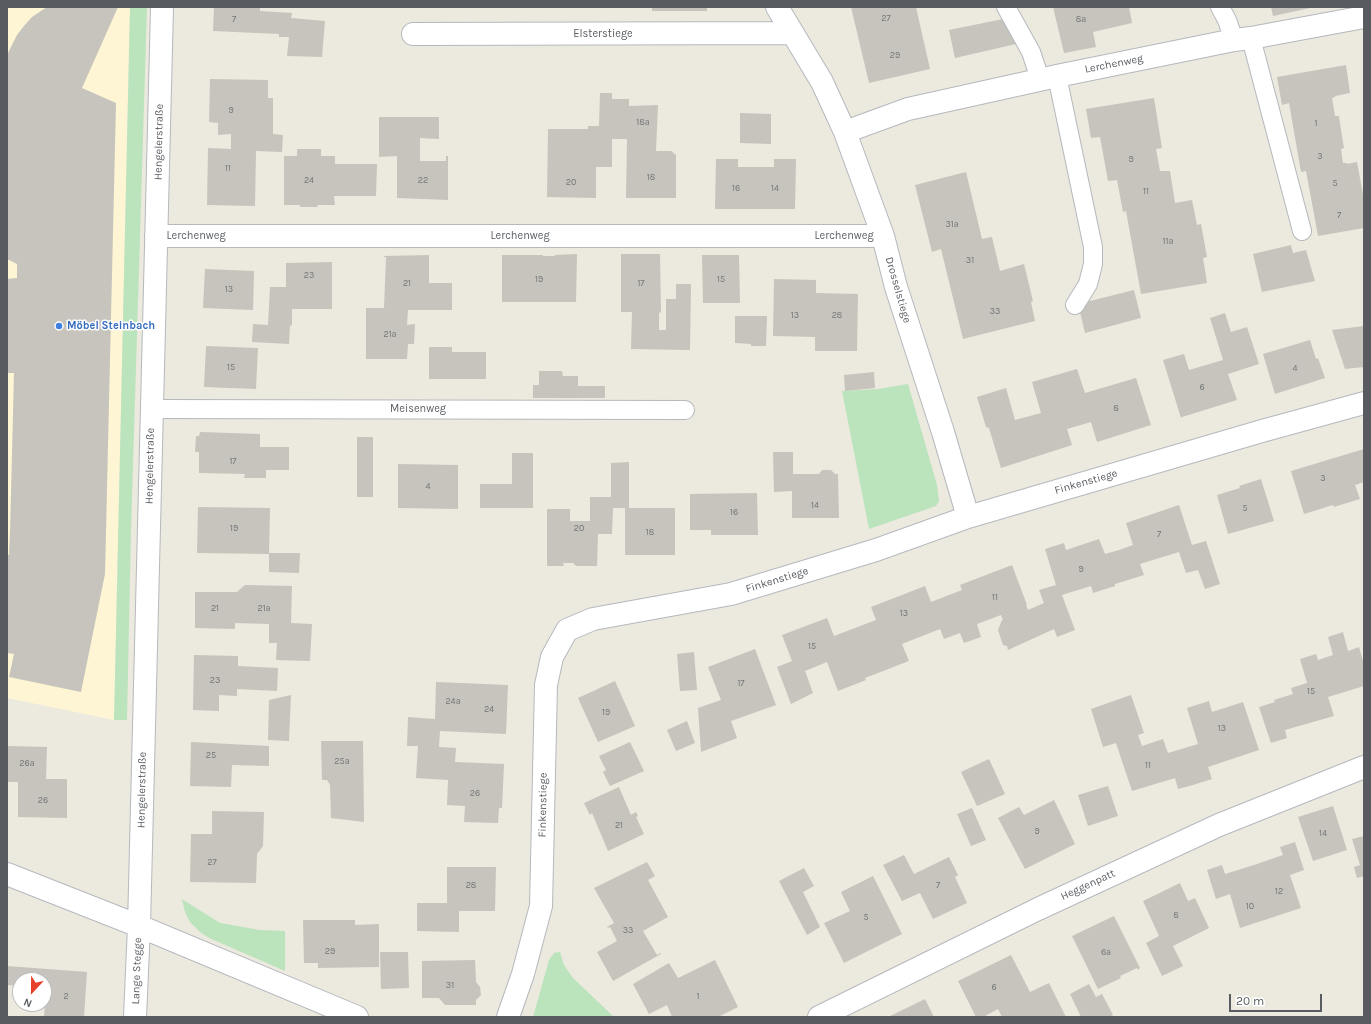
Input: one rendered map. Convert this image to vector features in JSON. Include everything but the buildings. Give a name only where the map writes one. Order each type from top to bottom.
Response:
[{"type":"street","name":"Hengelerstraße","points":[[139,926],[162,7]]},
{"type":"street","name":"Drosselstiege","points":[[777,7],[822,82],[845,132],[883,236],[896,287],[943,432],[968,517]]},
{"type":"street","name":"Lerchenweg","points":[[845,132],[908,109],[1048,77],[1364,17]]},
{"type":"street","name":"Elsterstiege","points":[[414,34],[792,33]]},
{"type":"street","name":"Lerchenweg","points":[[156,236],[883,236]]},
{"type":"street","name":"Finkenstiege","points":[[508,1017],[523,974],[541,906],[546,685],[552,657],[567,630],[593,619],[731,594],[876,550],[968,517],[1262,431],[1364,403]]},
{"type":"street","name":"Heggenpatt","points":[[819,1017],[1038,908],[1219,825],[1364,767]]},
{"type":"street","points":[[7,874],[139,926],[357,1017]]},
{"type":"street","name":"Lange Stegge","points":[[135,1017],[139,926]]},
{"type":"lane","points":[[1006,7],[1019,27],[1031,52],[1048,77],[1093,247],[1093,264],[1088,284],[1075,305]]},
{"type":"lane","points":[[1220,7],[1227,20],[1243,39],[1302,231]]},
{"type":"lane","name":"Meisenweg","points":[[151,409],[685,410]]},
{"type":"shaded area","name":"Möbel Steinbach","points":[[7,7],[130,7],[114,720],[7,698]]},
{"type":"green space","points":[[130,7],[147,7],[131,531],[127,720],[114,720]]},
{"type":"green space","points":[[908,384],[937,485],[939,501],[936,506],[869,529],[842,391],[878,389]]},
{"type":"green space","points":[[182,899],[220,923],[260,930],[285,931],[285,971],[209,938],[200,932],[190,922],[185,912]]},
{"type":"green space","points":[[560,952],[564,965],[573,978],[614,1017],[533,1017],[549,960],[554,953]]},
{"type":"place","name":"Möbel Steinbach","points":[[59,326]]}]
